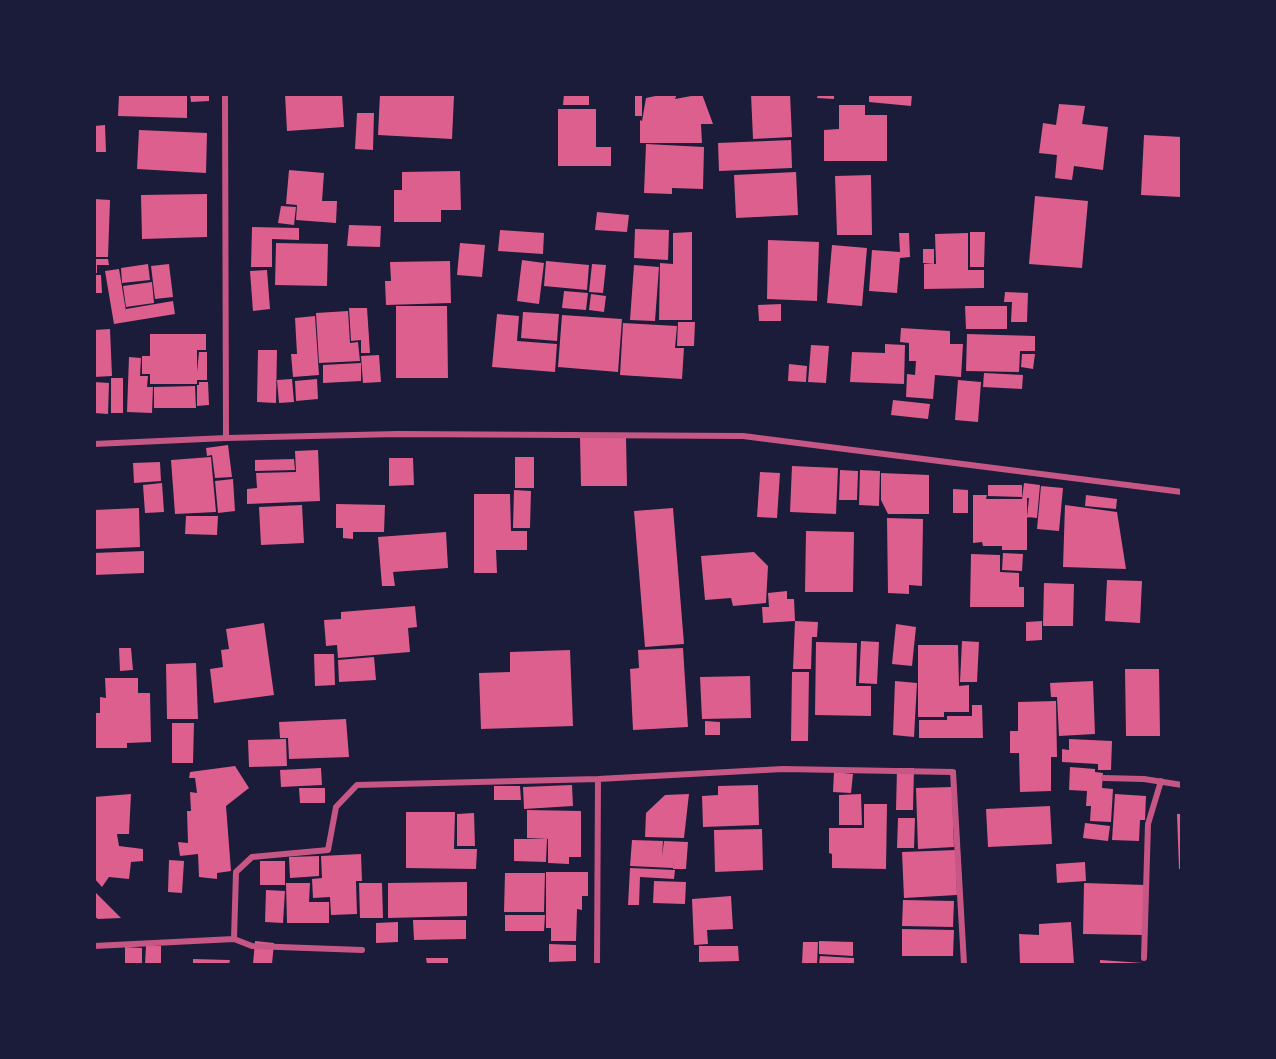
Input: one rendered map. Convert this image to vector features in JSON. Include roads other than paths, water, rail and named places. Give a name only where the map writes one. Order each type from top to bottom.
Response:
[{"type":"street","points":[[225,94],[226,438]]},
{"type":"street","points":[[94,444],[397,434],[743,436],[1182,492]]},
{"type":"street","points":[[234,939],[236,872],[252,857],[328,850],[336,807],[357,785],[598,779],[783,769],[953,772],[964,964]]},
{"type":"street","points":[[1104,778],[1144,779],[1182,785]]},
{"type":"street","points":[[597,964],[598,779]]},
{"type":"street","points":[[1144,958],[1148,824],[1161,781]]},
{"type":"street","points":[[94,946],[234,939],[252,946],[362,950]]}]
